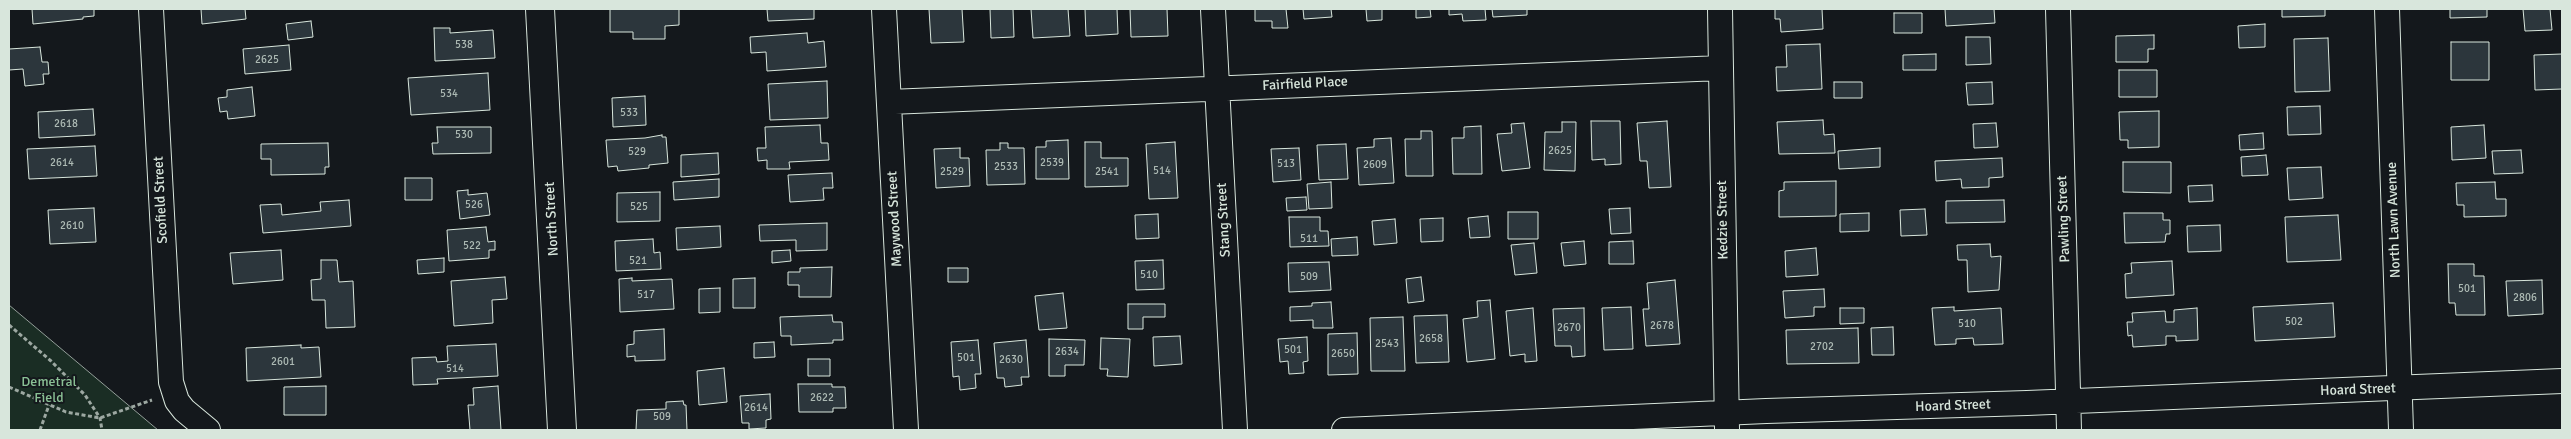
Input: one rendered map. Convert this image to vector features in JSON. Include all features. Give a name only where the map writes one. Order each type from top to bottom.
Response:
[{"type":"street","name":"Scofield Street","points":[[151,9],[171,382],[174,392]]},
{"type":"street","name":"North Street","points":[[540,9],[562,430]]},
{"type":"street","name":"Maywood Street","points":[[884,9],[906,430]]},
{"type":"street","name":"Stang Street","points":[[1213,9],[1235,430]]},
{"type":"street","name":"Kedzie Street","points":[[1720,9],[1727,422]]},
{"type":"street","name":"Pawling Street","points":[[2058,9],[2069,430]]},
{"type":"street","name":"North Lawn Avenue","points":[[2387,9],[2401,430]]},
{"type":"street","name":"Fairfield Place","points":[[889,102],[1721,68]]},
{"type":"street","name":"Hoard Street","points":[[1344,430],[1727,422],[2069,402],[2562,381]]},
{"type":"street","points":[[174,392],[184,410],[208,430]]},
{"type":"path","points":[[9,325],[51,361],[86,395],[100,418],[102,430]]},
{"type":"path","points":[[9,387],[66,412],[100,418],[174,392]]},
{"type":"path","points":[[40,430],[49,405]]},
{"type":"green space","name":"Demetral Field","points":[[9,305],[158,430],[9,430]]},
{"type":"building","points":[[32,9],[94,9],[94,16],[83,17],[83,19],[33,24]]},
{"type":"building","points":[[201,9],[245,9],[246,19],[202,24]]},
{"type":"building","points":[[610,9],[679,9],[679,25],[665,26],[665,39],[633,39],[633,32],[610,32]]},
{"type":"building","points":[[767,9],[814,9],[814,19],[768,21]]},
{"type":"building","points":[[929,9],[962,9],[964,42],[931,43]]},
{"type":"building","points":[[990,9],[1013,9],[1014,37],[991,38]]},
{"type":"building","points":[[1031,9],[1068,9],[1070,36],[1033,38]]},
{"type":"building","points":[[1085,9],[1117,9],[1118,34],[1086,36]]},
{"type":"building","points":[[1130,9],[1167,9],[1168,36],[1131,37]]},
{"type":"building","points":[[1255,9],[1286,9],[1288,28],[1272,28],[1272,21],[1255,21]]},
{"type":"building","points":[[1303,9],[1331,9],[1332,17],[1304,19]]},
{"type":"building","points":[[1366,9],[1382,9],[1382,20],[1367,21]]},
{"type":"building","points":[[1416,9],[1430,9],[1431,17],[1416,18]]},
{"type":"building","points":[[1449,9],[1485,9],[1486,20],[1463,21],[1462,14],[1449,15]]},
{"type":"building","points":[[1492,9],[1527,9],[1527,15],[1493,17]]},
{"type":"building","points":[[1775,9],[1822,9],[1823,29],[1781,32],[1780,19],[1775,19]]},
{"type":"building","points":[[1945,9],[1994,9],[1995,23],[1946,26]]},
{"type":"building","points":[[2282,9],[2325,9],[2325,16],[2282,17]]},
{"type":"building","points":[[2450,9],[2487,9],[2487,17],[2450,18]]},
{"type":"building","points":[[2523,9],[2550,9],[2552,30],[2525,31]]},
{"type":"building","points":[[1894,13],[1922,13],[1922,33],[1894,33]]},
{"type":"building","points":[[311,21],[313,37],[288,40],[286,24]]},
{"type":"building","points":[[2265,24],[2265,47],[2239,48],[2238,26]]},
{"type":"building","points":[[434,28],[450,28],[450,33],[493,30],[495,58],[435,61]]},
{"type":"building","points":[[807,33],[808,43],[824,41],[826,67],[767,71],[766,52],[751,53],[750,37]]},
{"type":"building","points":[[2154,35],[2154,49],[2148,49],[2148,62],[2116,62],[2116,36]]},
{"type":"building","points":[[1966,37],[1990,37],[1991,64],[1966,65]]},
{"type":"building","points":[[2328,38],[2330,91],[2295,92],[2294,39]]},
{"type":"building","points":[[2451,42],[2489,42],[2489,80],[2451,80]]},
{"type":"building","points":[[1820,44],[1822,89],[1777,91],[1776,67],[1787,67],[1786,45]]},
{"type":"building","points":[[289,45],[291,70],[245,74],[243,49]]},
{"type":"building","points":[[40,47],[42,62],[48,62],[49,74],[43,74],[44,84],[25,86],[23,69],[9,70],[9,49]]},
{"type":"building","points":[[1936,54],[1936,70],[1903,70],[1903,55]]},
{"type":"building","points":[[2562,54],[2562,89],[2535,90],[2534,55]]},
{"type":"building","points":[[2119,70],[2157,70],[2157,97],[2119,97]]},
{"type":"building","points":[[488,73],[490,110],[411,115],[408,78]]},
{"type":"building","points":[[827,81],[828,118],[770,120],[768,84]]},
{"type":"building","points":[[1834,82],[1862,82],[1862,98],[1834,98]]},
{"type":"building","points":[[1992,82],[1993,104],[1968,105],[1966,83]]},
{"type":"building","points":[[252,87],[255,116],[228,119],[227,111],[220,112],[218,98],[227,97],[227,90]]},
{"type":"building","points":[[645,96],[646,125],[613,127],[612,98]]},
{"type":"building","points":[[2320,106],[2321,134],[2288,135],[2287,107]]},
{"type":"building","points":[[93,109],[95,135],[39,138],[38,112]]},
{"type":"building","points":[[2159,111],[2159,147],[2128,148],[2128,140],[2120,140],[2119,112]]},
{"type":"building","points":[[1823,120],[1824,135],[1834,134],[1835,153],[1779,154],[1777,122]]},
{"type":"building","points":[[1591,121],[1620,121],[1621,164],[1605,165],[1605,159],[1592,160]]},
{"type":"building","points":[[1667,121],[1671,187],[1649,188],[1647,161],[1640,161],[1637,123]]},
{"type":"building","points":[[1562,122],[1576,122],[1575,171],[1544,170],[1545,132],[1562,132]]},
{"type":"building","points":[[1524,123],[1530,168],[1502,171],[1497,134],[1512,133],[1511,124]]},
{"type":"building","points":[[1996,123],[1998,147],[1974,148],[1973,124]]},
{"type":"building","points":[[820,125],[821,143],[828,143],[829,160],[789,162],[790,169],[767,169],[767,160],[758,161],[757,148],[766,148],[765,127]]},
{"type":"building","points":[[2484,125],[2486,158],[2452,160],[2451,127]]},
{"type":"building","points":[[1481,126],[1482,174],[1453,174],[1452,138],[1464,138],[1464,127]]},
{"type":"building","points":[[437,127],[491,127],[491,153],[433,154],[432,143],[438,143]]},
{"type":"building","points":[[1421,131],[1432,131],[1433,176],[1406,176],[1405,139],[1421,139]]},
{"type":"building","points":[[2263,133],[2264,149],[2240,150],[2239,135]]},
{"type":"building","points":[[662,135],[662,137],[666,137],[668,163],[649,165],[649,168],[618,171],[617,166],[608,167],[606,140]]},
{"type":"building","points":[[1391,138],[1394,183],[1359,185],[1357,148],[1374,147],[1374,139]]},
{"type":"building","points":[[1068,140],[1069,179],[1036,179],[1036,147],[1046,147],[1046,141]]},
{"type":"building","points":[[1085,142],[1101,142],[1101,158],[1128,158],[1128,186],[1085,187]]},
{"type":"building","points":[[1175,142],[1178,198],[1149,199],[1146,144]]},
{"type":"building","points":[[328,143],[329,167],[325,167],[325,174],[271,175],[271,159],[261,159],[261,144]]},
{"type":"building","points":[[1000,143],[1008,143],[1008,148],[1024,148],[1025,184],[987,185],[986,150],[1000,150]]},
{"type":"building","points":[[1346,144],[1348,179],[1319,180],[1317,145]]},
{"type":"building","points":[[95,146],[97,176],[29,179],[27,149]]},
{"type":"building","points":[[960,148],[960,158],[969,158],[970,186],[936,188],[934,149]]},
{"type":"building","points":[[1299,148],[1301,180],[1273,182],[1271,149]]},
{"type":"building","points":[[1880,148],[1880,167],[1839,169],[1838,151]]},
{"type":"building","points":[[2521,150],[2523,173],[2494,174],[2492,151]]},
{"type":"building","points":[[718,153],[719,174],[681,177],[681,155]]},
{"type":"building","points":[[2266,155],[2268,175],[2242,176],[2241,157]]},
{"type":"building","points":[[2002,158],[2003,177],[1989,178],[1989,187],[1962,188],[1961,179],[1936,181],[1935,161]]},
{"type":"building","points":[[2123,162],[2171,162],[2171,193],[2123,192]]},
{"type":"building","points":[[2321,167],[2323,198],[2289,200],[2287,168]]},
{"type":"building","points":[[832,173],[833,188],[823,188],[824,200],[790,202],[788,175]]},
{"type":"building","points":[[405,178],[432,178],[432,200],[405,200]]},
{"type":"building","points":[[719,179],[719,197],[674,200],[673,182]]},
{"type":"building","points":[[1836,181],[1836,216],[1779,217],[1779,191],[1784,190],[1784,182]]},
{"type":"building","points":[[1331,182],[1332,208],[1309,209],[1307,184]]},
{"type":"building","points":[[2495,182],[2496,199],[2506,199],[2506,216],[2464,217],[2464,205],[2457,205],[2456,183]]},
{"type":"building","points":[[2212,185],[2213,201],[2189,202],[2188,186]]},
{"type":"building","points":[[468,190],[468,195],[487,193],[490,215],[460,219],[457,191]]},
{"type":"building","points":[[660,192],[660,221],[617,222],[617,193]]},
{"type":"building","points":[[1306,197],[1307,210],[1287,211],[1286,198]]},
{"type":"building","points":[[349,200],[351,226],[263,233],[260,205],[281,204],[282,215],[321,211],[320,202]]},
{"type":"building","points":[[2004,200],[2005,222],[1946,223],[1946,201]]},
{"type":"building","points":[[94,208],[96,242],[50,244],[48,210]]},
{"type":"building","points":[[1630,208],[1631,233],[1611,234],[1609,209]]},
{"type":"building","points":[[1925,209],[1927,235],[1901,236],[1900,210]]},
{"type":"building","points":[[1508,212],[1538,212],[1538,239],[1508,239]]},
{"type":"building","points":[[1869,213],[1869,231],[1840,232],[1840,214]]},
{"type":"building","points":[[2124,213],[2163,213],[2163,220],[2170,220],[2170,234],[2166,234],[2165,242],[2125,243]]},
{"type":"building","points":[[1158,214],[1159,238],[1136,239],[1135,215]]},
{"type":"building","points":[[2338,215],[2341,260],[2287,262],[2285,217]]},
{"type":"building","points":[[1488,216],[1490,237],[1470,238],[1468,218]]},
{"type":"building","points":[[1289,217],[1320,217],[1320,231],[1328,231],[1329,246],[1290,247]]},
{"type":"building","points":[[1443,218],[1443,241],[1421,242],[1420,219]]},
{"type":"building","points":[[1395,219],[1397,243],[1374,245],[1372,221]]},
{"type":"building","points":[[827,223],[827,250],[796,251],[796,240],[760,241],[759,225]]},
{"type":"building","points":[[2220,225],[2221,251],[2188,252],[2187,226]]},
{"type":"building","points":[[720,226],[721,247],[677,250],[676,228]]},
{"type":"building","points":[[486,227],[488,242],[495,241],[495,250],[489,250],[489,258],[449,261],[447,230]]},
{"type":"building","points":[[1357,237],[1358,255],[1332,256],[1331,239]]},
{"type":"building","points":[[653,239],[654,253],[660,252],[661,269],[616,271],[615,241]]},
{"type":"building","points":[[1584,241],[1586,264],[1564,266],[1561,243]]},
{"type":"building","points":[[1633,241],[1634,264],[1609,264],[1609,242]]},
{"type":"building","points":[[1534,243],[1537,273],[1515,275],[1511,245]]},
{"type":"building","points":[[1990,244],[1991,257],[2001,256],[1999,290],[1968,292],[1967,260],[1958,260],[1957,245]]},
{"type":"building","points":[[1816,248],[1818,275],[1786,277],[1785,251]]},
{"type":"building","points":[[281,250],[283,280],[233,284],[230,253]]},
{"type":"building","points":[[790,250],[791,261],[772,263],[772,251]]},
{"type":"building","points":[[444,258],[444,272],[418,274],[417,260]]},
{"type":"building","points":[[321,260],[337,260],[339,282],[353,281],[355,327],[326,328],[325,300],[312,300],[311,280],[321,279]]},
{"type":"building","points":[[1163,260],[1164,289],[1136,290],[1135,261]]},
{"type":"building","points":[[2172,261],[2174,295],[2126,298],[2125,274],[2132,273],[2131,263]]},
{"type":"building","points":[[1329,262],[1331,290],[1289,292],[1288,263]]},
{"type":"building","points":[[2448,264],[2474,264],[2474,276],[2484,276],[2485,315],[2456,315],[2455,303],[2449,303]]},
{"type":"building","points":[[832,267],[831,297],[799,297],[799,285],[788,285],[788,272],[800,272],[800,268]]},
{"type":"building","points":[[948,268],[968,268],[968,282],[948,282]]},
{"type":"building","points":[[505,277],[507,299],[492,300],[493,323],[454,326],[451,281]]},
{"type":"building","points":[[1421,277],[1424,301],[1408,303],[1406,279]]},
{"type":"building","points":[[632,278],[632,281],[672,279],[674,309],[620,312],[619,279]]},
{"type":"building","points":[[755,278],[755,308],[733,308],[733,279]]},
{"type":"building","points":[[1675,280],[1680,344],[1646,346],[1643,309],[1649,309],[1647,283]]},
{"type":"building","points":[[2542,280],[2543,314],[2508,316],[2506,281]]},
{"type":"building","points":[[720,288],[720,312],[699,313],[699,289]]},
{"type":"building","points":[[1824,289],[1825,307],[1814,307],[1814,316],[1785,318],[1783,291]]},
{"type":"building","points":[[1063,293],[1067,328],[1039,330],[1035,296]]},
{"type":"building","points":[[1490,300],[1495,359],[1467,362],[1463,319],[1478,317],[1477,301]]},
{"type":"building","points":[[1331,302],[1333,328],[1313,328],[1313,320],[1290,321],[1290,307],[1312,306],[1312,303]]},
{"type":"building","points":[[2333,303],[2335,337],[2255,341],[2253,307]]},
{"type":"building","points":[[1128,304],[1165,304],[1165,317],[1143,317],[1143,329],[1128,329]]},
{"type":"building","points":[[1631,307],[1633,349],[1604,350],[1602,308]]},
{"type":"building","points":[[1954,307],[1954,311],[2001,308],[2003,344],[1974,345],[1973,338],[1956,339],[1956,344],[1935,345],[1932,308]]},
{"type":"building","points":[[1533,308],[1537,361],[1525,362],[1525,354],[1510,356],[1506,311]]},
{"type":"building","points":[[1584,308],[1585,356],[1572,357],[1571,346],[1555,346],[1553,309]]},
{"type":"building","points":[[1840,308],[1864,308],[1864,323],[1840,324]]},
{"type":"building","points":[[2197,308],[2198,340],[2176,341],[2176,336],[2166,336],[2166,345],[2133,347],[2132,335],[2128,336],[2127,322],[2133,322],[2132,313],[2165,311],[2166,322],[2174,322],[2174,310]]},
{"type":"building","points":[[832,315],[833,322],[842,322],[843,340],[833,340],[833,343],[791,345],[791,336],[781,336],[780,317]]},
{"type":"building","points":[[1447,315],[1449,362],[1416,363],[1414,316]]},
{"type":"building","points":[[1403,317],[1405,371],[1371,371],[1370,318]]},
{"type":"building","points":[[1893,327],[1894,355],[1872,355],[1871,328]]},
{"type":"building","points":[[1858,328],[1859,363],[1787,364],[1786,330]]},
{"type":"building","points":[[664,329],[665,360],[635,361],[635,356],[627,357],[627,345],[634,344],[634,331]]},
{"type":"building","points":[[1357,333],[1358,374],[1328,375],[1328,334]]},
{"type":"building","points":[[1180,336],[1182,364],[1154,366],[1153,337]]},
{"type":"building","points":[[1307,337],[1308,361],[1303,362],[1304,373],[1289,374],[1288,361],[1280,362],[1278,339]]},
{"type":"building","points":[[1101,338],[1130,339],[1128,377],[1107,376],[1108,369],[1100,369]]},
{"type":"building","points":[[1049,339],[1085,340],[1084,365],[1065,365],[1065,376],[1049,376]]},
{"type":"building","points":[[978,340],[981,374],[975,374],[976,388],[960,390],[959,376],[953,377],[951,342]]},
{"type":"building","points":[[1026,340],[1029,377],[1021,377],[1022,385],[1005,387],[1004,378],[997,378],[994,343]]},
{"type":"building","points":[[774,342],[775,357],[754,358],[754,343]]},
{"type":"building","points":[[496,344],[498,376],[437,379],[438,384],[413,385],[412,358],[436,357],[437,362],[448,361],[447,346]]},
{"type":"building","points":[[301,345],[301,348],[319,347],[321,377],[247,381],[246,348]]},
{"type":"building","points":[[808,359],[830,359],[830,376],[808,376]]},
{"type":"building","points":[[724,368],[727,402],[699,405],[697,371]]},
{"type":"building","points":[[798,384],[832,384],[832,387],[845,387],[846,408],[833,408],[833,412],[799,412]]},
{"type":"building","points":[[326,386],[326,415],[284,415],[284,387]]},
{"type":"building","points":[[498,386],[501,430],[470,430],[468,405],[474,405],[473,388]]},
{"type":"building","points":[[770,394],[771,419],[766,420],[766,428],[749,429],[749,423],[742,423],[740,396]]},
{"type":"building","points":[[683,401],[684,405],[686,405],[687,430],[636,430],[637,410],[666,409],[666,402]]}]
